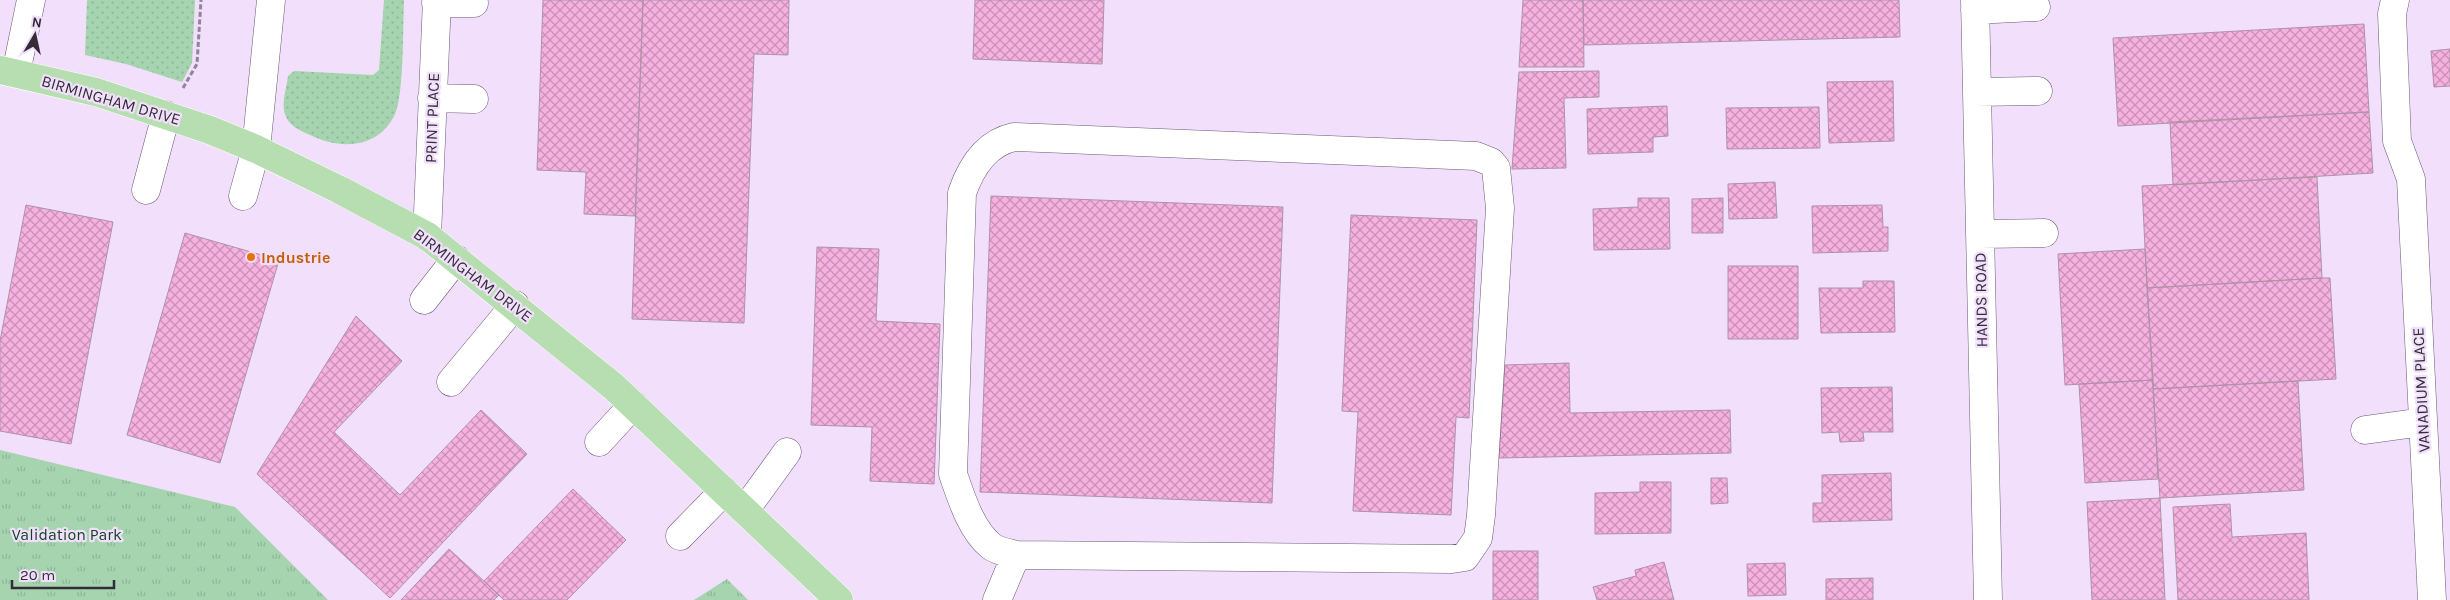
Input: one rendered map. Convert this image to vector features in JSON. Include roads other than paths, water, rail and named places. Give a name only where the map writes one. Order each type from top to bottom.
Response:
[{"type":"main road","name":"BIRMINGHAM DRIVE","points":[[8,72],[96,92],[166,115],[256,149],[340,190],[427,236],[514,305],[633,405],[839,600]]},
{"type":"street","points":[[8,72],[31,0]]},
{"type":"street","points":[[243,196],[256,149],[271,0]]},
{"type":"street","name":"VANADIUM PLACE","points":[[2395,0],[2392,14],[2397,142],[2411,180],[2432,600]]},
{"type":"street","points":[[437,2],[474,3]]},
{"type":"street","name":"PRINT PLACE","points":[[427,236],[437,2]]},
{"type":"street","points":[[1975,5],[2036,7]]},
{"type":"street","name":"HANDS ROAD","points":[[1975,5],[1988,600]]},
{"type":"street","points":[[1977,92],[2038,91]]},
{"type":"street","points":[[432,98],[474,99]]},
{"type":"street","points":[[146,190],[166,115]]},
{"type":"street","points":[[1014,137],[1476,156],[1491,162],[1496,168],[1500,208],[1481,515],[1478,538],[1465,557],[1452,559],[1016,555],[991,546],[987,541],[964,504],[953,474],[962,193],[975,164],[999,140],[1014,137]]},
{"type":"street","points":[[1980,234],[2044,233]]},
{"type":"street","points":[[424,300],[456,259]]},
{"type":"street","points":[[451,382],[514,305]]},
{"type":"street","points":[[599,442],[633,405]]},
{"type":"street","points":[[2366,430],[2423,422]]},
{"type":"street","points":[[745,510],[787,452]]},
{"type":"street","points":[[680,536],[724,491]]},
{"type":"street","points":[[997,600],[1016,555]]},
{"type":"place","name":"Industrie","points":[[251,257]]},
{"type":"park label","name":"Validation Park","points":[[67,534]]}]
